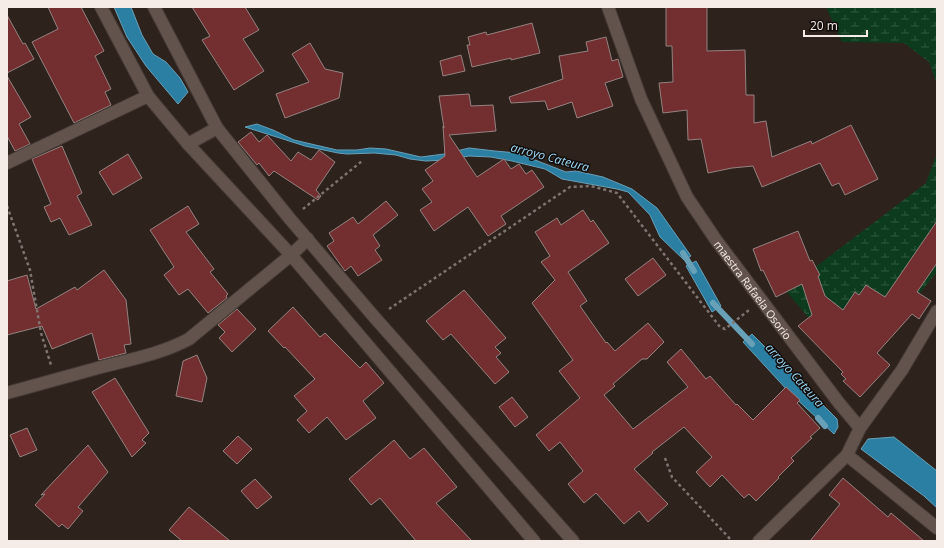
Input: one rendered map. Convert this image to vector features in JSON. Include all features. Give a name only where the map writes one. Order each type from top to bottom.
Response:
[{"type":"street","points":[[102,7],[148,96],[188,144],[291,255],[534,541]]},
{"type":"street","points":[[154,7],[217,128],[290,220],[573,541]]},
{"type":"street","name":"maestra Rafaela Osorio","points":[[608,7],[641,99],[687,197],[716,240],[839,403],[860,428]]},
{"type":"street","points":[[7,163],[148,96]]},
{"type":"street","points":[[188,144],[217,128]]},
{"type":"street","points":[[7,393],[176,346],[189,339],[308,240]]},
{"type":"street","points":[[759,541],[847,455],[860,428],[902,370],[937,311]]},
{"type":"street","points":[[847,455],[937,528]]},
{"type":"path","points":[[290,220],[362,161]]},
{"type":"path","points":[[376,319],[570,187],[591,186],[617,194],[720,327],[725,330],[747,311]]},
{"type":"path","points":[[7,206],[30,270],[41,333],[55,379]]},
{"type":"path","points":[[665,458],[672,477],[732,541]]},
{"type":"green space","points":[[826,7],[937,7],[937,84],[929,62],[904,43],[842,42]]},
{"type":"green space","points":[[937,153],[937,272],[885,336],[842,357],[785,290],[926,183]]},
{"type":"water","points":[[114,7],[131,7],[142,35],[153,54],[166,62],[180,78],[188,92],[178,104],[146,66],[127,37]]},
{"type":"water","points":[[257,124],[294,140],[337,150],[357,150],[370,148],[386,149],[421,157],[444,154],[469,148],[517,153],[566,172],[576,171],[603,177],[632,189],[657,208],[691,256],[684,260],[660,237],[650,215],[628,192],[562,179],[545,169],[491,157],[469,156],[446,160],[426,161],[396,155],[374,153],[338,153],[305,146],[245,127]]},
{"type":"water","points":[[696,261],[721,306],[712,312],[686,266]]},
{"type":"water","points":[[752,334],[837,419],[838,427],[834,434],[789,392],[743,342]]},
{"type":"water","points":[[894,437],[937,471],[937,508],[924,496],[861,449],[868,439]]},
{"type":"building","points":[[48,7],[81,7],[104,51],[95,56],[111,89],[105,92],[111,105],[74,123],[32,42],[58,29]]},
{"type":"building","points":[[192,7],[245,7],[259,30],[243,39],[264,71],[234,90],[202,40],[210,36]]},
{"type":"building","points":[[666,7],[707,7],[707,51],[745,50],[746,95],[754,95],[754,123],[766,121],[772,157],[811,141],[812,144],[851,125],[878,179],[845,195],[839,183],[832,186],[820,163],[762,187],[753,166],[732,168],[708,173],[701,139],[688,140],[687,110],[663,113],[659,83],[673,82],[672,46],[666,46]]},
{"type":"building","points":[[7,15],[23,44],[25,43],[34,59],[7,73]]},
{"type":"building","points":[[532,23],[540,53],[472,67],[467,45],[470,45],[468,37],[486,32],[487,35]]},
{"type":"building","points":[[606,37],[612,61],[618,59],[623,77],[605,83],[613,106],[577,118],[572,102],[548,110],[545,101],[511,103],[509,97],[563,79],[559,56],[588,51],[586,42]]},
{"type":"building","points":[[310,43],[325,69],[343,73],[339,98],[285,118],[276,94],[309,82],[292,54]]},
{"type":"building","points":[[461,55],[465,71],[443,76],[440,61]]},
{"type":"building","points":[[7,76],[31,117],[19,124],[30,144],[15,151],[7,136]]},
{"type":"building","points":[[469,94],[471,106],[493,105],[496,131],[449,135],[477,177],[504,159],[511,169],[519,164],[526,174],[532,170],[544,187],[501,216],[506,224],[488,236],[468,207],[434,231],[420,210],[432,202],[422,189],[433,181],[425,170],[445,156],[443,126],[444,128],[439,96]]},
{"type":"building","points":[[251,132],[259,142],[267,135],[291,161],[298,152],[311,160],[319,150],[335,162],[316,190],[321,196],[318,200],[274,171],[269,176],[259,163],[257,165],[238,142]]},
{"type":"building","points":[[62,146],[82,193],[77,196],[92,225],[69,235],[60,218],[51,222],[44,207],[51,204],[32,159]]},
{"type":"building","points":[[128,154],[142,178],[113,195],[99,172]]},
{"type":"building","points":[[386,201],[398,215],[373,235],[380,246],[375,250],[382,260],[358,276],[351,266],[345,271],[327,246],[334,241],[329,233],[353,217],[358,224]]},
{"type":"building","points":[[188,206],[199,224],[186,232],[214,269],[210,272],[228,294],[226,296],[227,298],[208,313],[188,289],[179,295],[164,275],[174,267],[150,230]]},
{"type":"building","points":[[583,210],[591,222],[593,220],[609,243],[568,272],[587,301],[580,306],[606,343],[607,342],[615,351],[648,323],[664,342],[647,359],[642,359],[613,384],[615,386],[604,395],[633,429],[688,387],[667,362],[681,349],[706,379],[710,376],[736,405],[737,404],[753,420],[786,387],[800,400],[797,403],[820,428],[791,458],[794,461],[756,501],[749,494],[744,498],[722,475],[710,487],[696,472],[712,457],[684,427],[652,452],[653,453],[634,469],[668,504],[648,522],[639,511],[624,524],[596,493],[584,503],[568,484],[583,471],[560,442],[549,451],[536,435],[580,398],[559,371],[573,360],[532,303],[555,280],[541,262],[550,256],[535,232],[557,218],[561,225]]},
{"type":"building","points":[[937,221],[937,263],[917,292],[931,301],[919,319],[912,314],[877,353],[890,365],[860,397],[843,381],[846,379],[841,374],[843,372],[798,326],[812,315],[802,284],[776,297],[763,270],[761,271],[753,249],[798,231],[810,261],[812,260],[820,275],[818,276],[825,296],[843,310],[855,292],[859,295],[866,285],[885,297]]},
{"type":"building","points":[[653,258],[666,275],[638,296],[625,279]]},
{"type":"building","points":[[104,270],[126,300],[131,344],[124,345],[126,353],[99,360],[92,333],[52,349],[42,326],[7,335],[7,281],[27,275],[36,309],[75,287],[77,290]]},
{"type":"building","points":[[464,290],[506,338],[495,347],[501,353],[496,357],[509,372],[495,384],[451,334],[443,340],[426,321]]},
{"type":"building","points":[[293,307],[320,337],[325,333],[360,368],[366,362],[384,383],[363,401],[376,418],[346,440],[327,417],[309,433],[297,420],[307,411],[294,396],[315,379],[268,331]]},
{"type":"building","points":[[237,309],[256,329],[232,352],[219,338],[225,332],[218,325]]},
{"type":"building","points":[[197,355],[207,378],[202,402],[176,396],[183,361]]},
{"type":"building","points":[[115,378],[149,433],[142,440],[146,443],[132,457],[92,392]]},
{"type":"building","points":[[512,397],[528,417],[515,427],[499,407]]},
{"type":"building","points":[[27,428],[37,450],[20,457],[10,435]]},
{"type":"building","points":[[238,436],[252,449],[237,464],[223,451]]},
{"type":"building","points":[[394,440],[410,459],[424,448],[457,487],[436,503],[472,541],[416,541],[380,498],[371,505],[349,479]]},
{"type":"building","points":[[88,445],[108,472],[78,507],[83,511],[68,529],[62,524],[59,527],[35,505],[45,494],[41,495]]},
{"type":"building","points":[[843,478],[888,517],[891,513],[924,541],[810,541],[840,504],[829,495]]},
{"type":"building","points":[[255,479],[272,497],[257,509],[241,491]]},
{"type":"building","points":[[189,507],[230,541],[182,541],[169,530]]},
{"type":"waterway","name":"arroyo Cateura","points":[[683,253],[694,271]]},
{"type":"waterway","name":"arroyo Cateura","points":[[713,303],[752,344]]},
{"type":"waterway","name":"arroyo Cateura","points":[[818,418],[825,426]]}]
